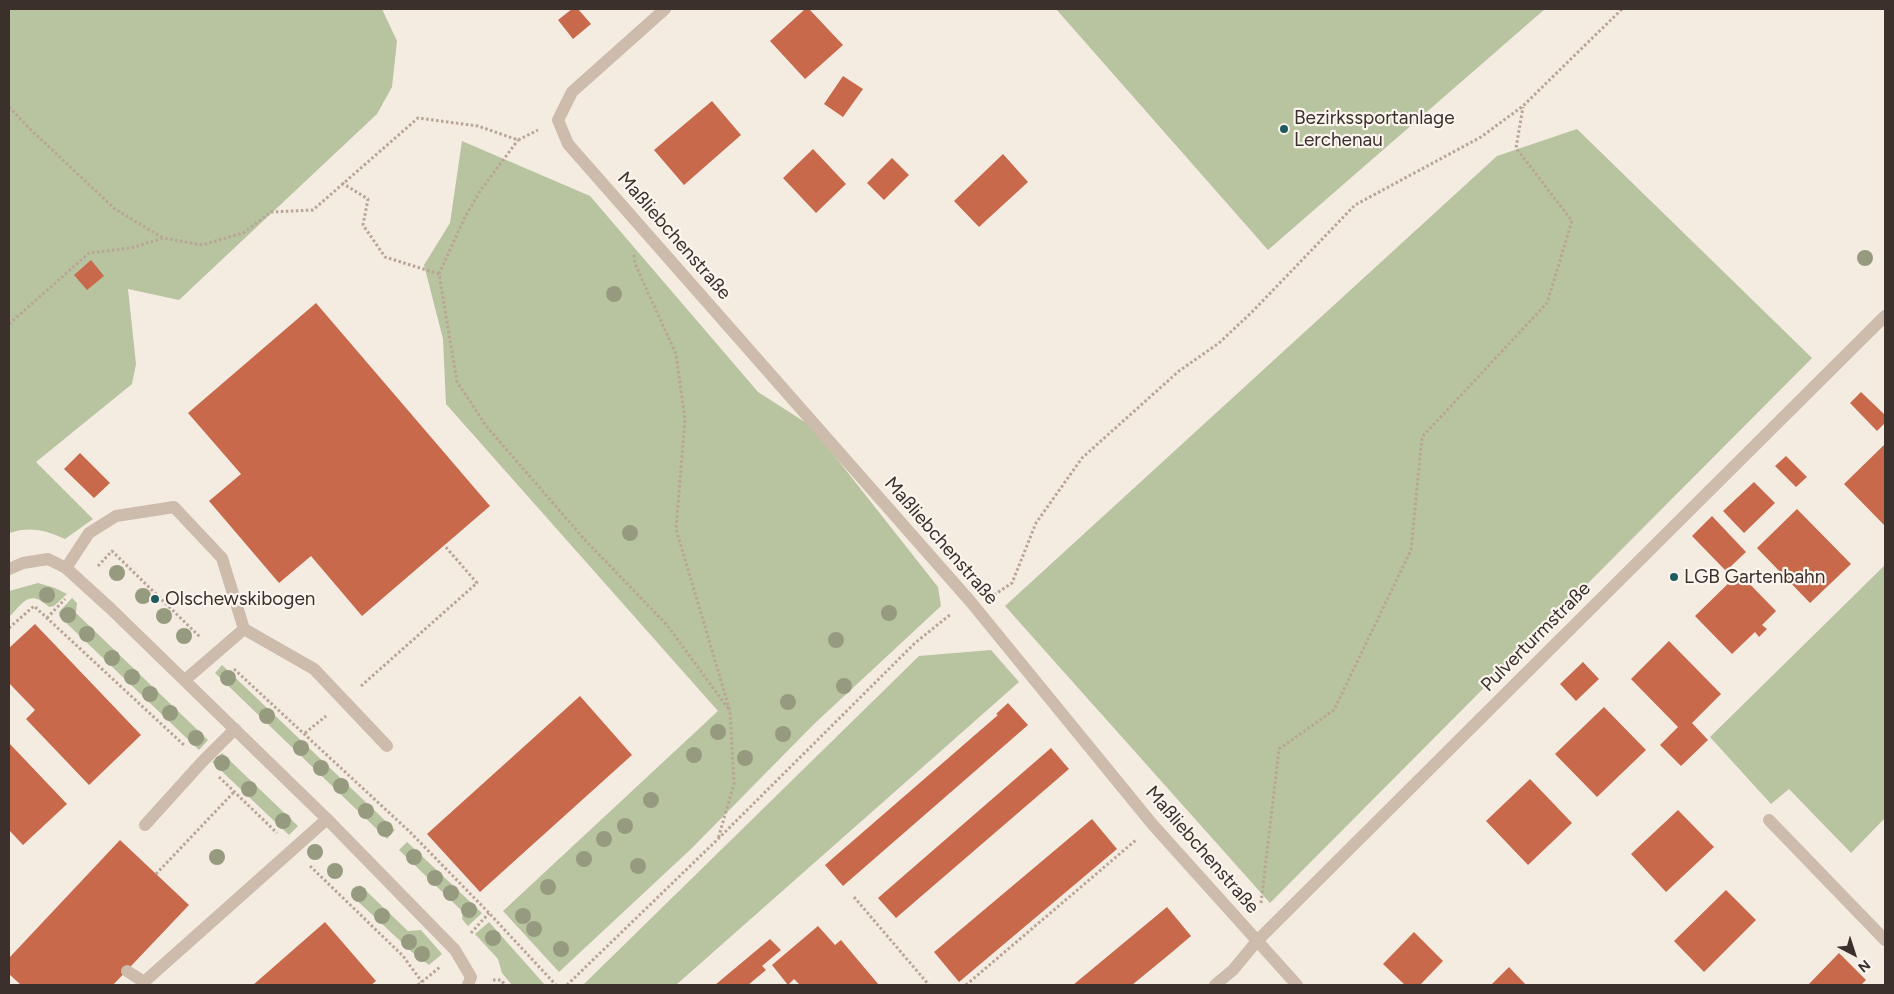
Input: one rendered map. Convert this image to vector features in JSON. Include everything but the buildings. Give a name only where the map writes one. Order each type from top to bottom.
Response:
[{"type":"street","points":[[558,120],[572,92],[665,9]]},
{"type":"street","name":"Maßliebchenstraße","points":[[558,120],[568,144],[970,601],[1153,825],[1298,985]]},
{"type":"street","name":"Pulverturmstraße","points":[[1215,985],[1233,970],[1257,940],[1885,316]]},
{"type":"street","points":[[66,568],[89,533],[116,516],[174,507],[222,558],[244,629],[314,669],[388,746]]},
{"type":"street","points":[[9,569],[23,563],[48,559],[66,568],[185,680],[327,819],[455,950],[470,981]]},
{"type":"street","points":[[185,680],[244,629]]},
{"type":"street","points":[[145,825],[202,762],[235,729]]},
{"type":"street","points":[[127,971],[144,982],[327,819]]},
{"type":"street","points":[[1769,820],[1885,940]]},
{"type":"path","points":[[567,985],[915,644],[970,601],[989,598],[1012,583],[1036,523],[1082,458],[1179,371],[1219,342],[1252,312],[1355,205],[1481,137],[1523,106],[1622,9]]},
{"type":"path","points":[[1257,940],[1278,750],[1334,710],[1411,550],[1422,437],[1547,303],[1572,221],[1516,148],[1523,106]]},
{"type":"path","points":[[9,107],[115,210],[164,238],[202,245],[243,233],[270,212],[313,210],[418,118],[478,126],[518,140]]},
{"type":"path","points":[[558,120],[518,140],[480,192],[465,217],[439,274],[457,382],[487,427],[584,540],[667,625],[730,711]]},
{"type":"path","points":[[342,183],[368,199],[364,225],[385,256],[439,274]]},
{"type":"path","points":[[626,210],[635,264],[676,354],[685,420],[676,529],[730,711],[734,784],[718,839]]},
{"type":"path","points":[[9,324],[89,253],[131,248],[164,238]]},
{"type":"path","points":[[306,733],[477,583],[444,545]]},
{"type":"path","points":[[93,571],[112,551],[217,653],[306,733],[410,832],[556,985]]},
{"type":"path","points":[[47,618],[69,595]]},
{"type":"path","points":[[156,874],[234,792]]},
{"type":"path","points":[[966,985],[1153,825]]},
{"type":"path","points":[[854,897],[929,985]]},
{"type":"path","points":[[418,985],[444,964]]},
{"type":"green space","points":[[9,9],[382,9],[397,41],[392,87],[377,114],[179,300],[128,289],[136,364],[132,384],[36,462],[93,519],[65,539],[51,533],[31,529],[9,533]]},
{"type":"green space","name":"Bezirkssportanlage Lerchenau","points":[[1056,9],[1545,9],[1268,250]]},
{"type":"green space","points":[[1577,129],[1812,358],[1270,903],[1005,606],[1497,156]]},
{"type":"green space","points":[[462,141],[590,196],[758,392],[811,426],[938,587],[941,606],[813,725],[691,849],[559,972],[503,911],[718,711],[446,404],[443,339],[424,265],[450,223]]},
{"type":"green space","points":[[1885,565],[1885,818],[1851,853],[1789,789],[1771,804],[1710,737]]},
{"type":"green space","points":[[38,583],[67,594],[54,606],[49,607],[32,598],[23,602],[9,617],[9,591]]},
{"type":"green space","points":[[72,598],[77,603],[76,613],[208,740],[199,750],[59,616],[59,612]]},
{"type":"green space","points":[[991,650],[1019,682],[676,985],[583,985],[919,656]]},
{"type":"green space","points":[[222,665],[395,830],[387,839],[215,673]]},
{"type":"green space","points":[[222,753],[298,826],[289,835],[212,762]]},
{"type":"green space","points":[[407,842],[482,913],[468,926],[462,919],[463,912],[399,850]]},
{"type":"green space","points":[[360,885],[408,931],[421,930],[442,954],[429,965],[412,952],[351,895]]},
{"type":"green space","points":[[489,922],[545,985],[512,985],[502,973],[498,959],[475,934]]},
{"type":"place","name":"Bezirkssportanlage Lerchenau","points":[[1284,129]]},
{"type":"place","name":"LGB Gartenbahn","points":[[1674,577]]},
{"type":"place","name":"Olschewskibogen","points":[[155,599]]}]
